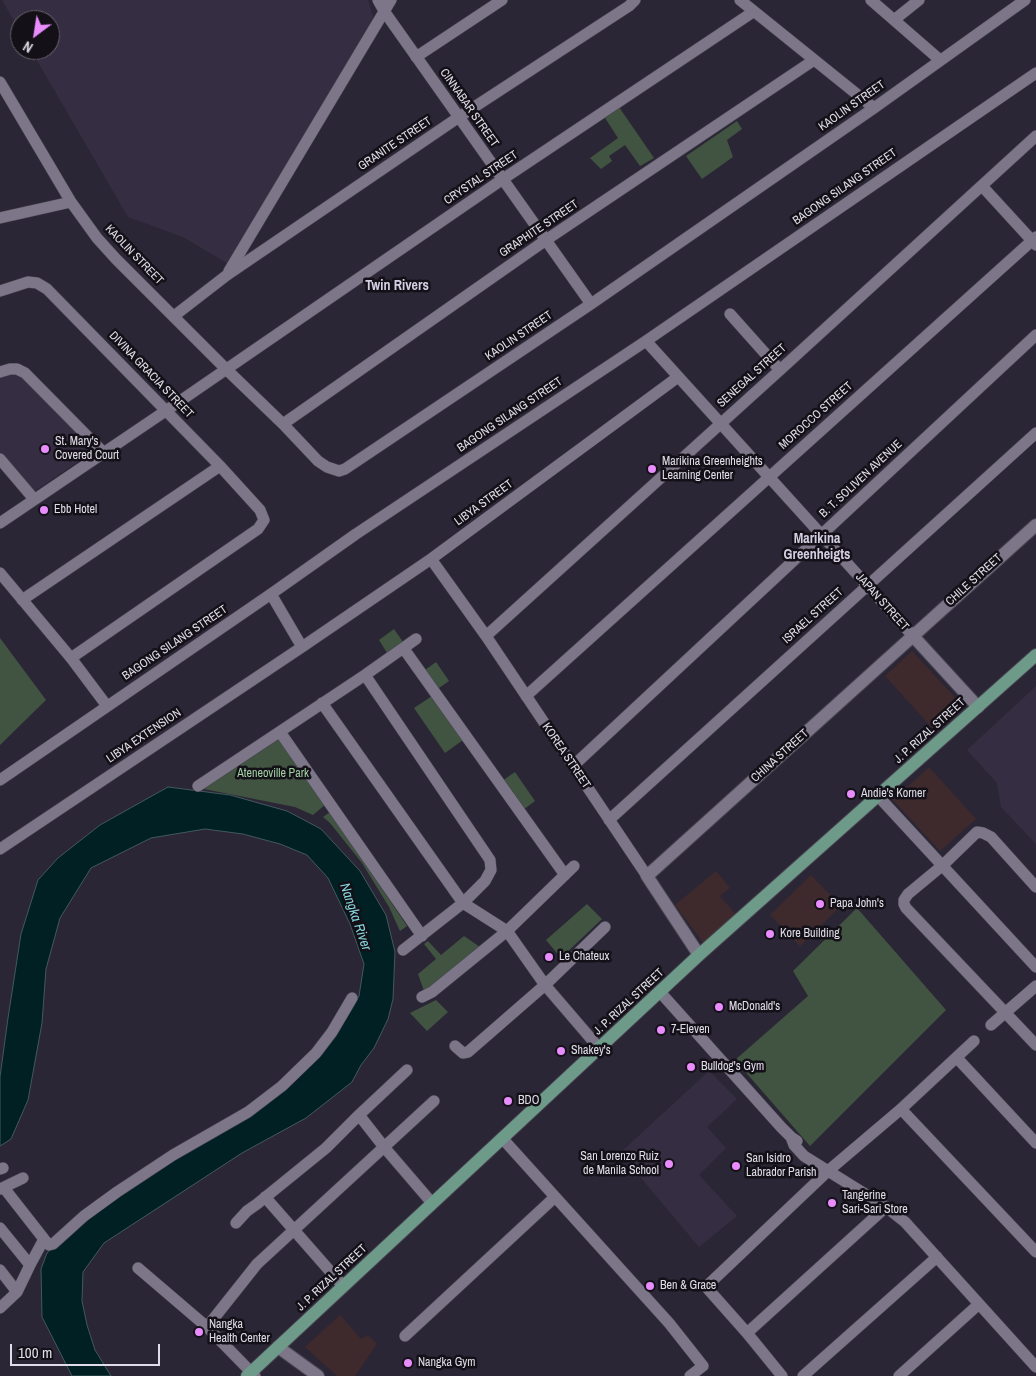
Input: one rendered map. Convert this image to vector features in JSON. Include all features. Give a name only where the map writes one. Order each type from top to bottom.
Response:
[{"type":"main road","name":"J. P. RIZAL STREET","points":[[251,1375],[343,1286],[699,955],[1036,655]]},
{"type":"street","name":"CINNABAR STREET","points":[[378,0],[416,57],[591,304]]},
{"type":"street","points":[[227,275],[391,0]]},
{"type":"street","points":[[416,57],[502,0]]},
{"type":"street","name":"GRANITE STREET","points":[[174,316],[227,275],[459,117],[629,6],[635,0]]},
{"type":"street","points":[[740,0],[874,108]]},
{"type":"street","points":[[871,0],[940,60]]},
{"type":"street","points":[[894,20],[919,0]]},
{"type":"street","name":"KAOLIN STREET","points":[[0,82],[71,202],[97,238],[318,461],[327,468],[339,471],[345,469],[591,304],[874,108],[1025,0]]},
{"type":"street","name":"CRYSTAL STREET","points":[[0,523],[503,179],[753,12]]},
{"type":"street","name":"GRAPHITE STREET","points":[[283,424],[546,240],[814,60]]},
{"type":"street","name":"BAGONG SILANG STREET","points":[[0,780],[356,534],[646,341],[1036,73]]},
{"type":"street","name":"SENEGAL STREET","points":[[486,636],[1036,136]]},
{"type":"street","points":[[982,186],[1035,241]]},
{"type":"street","points":[[0,218],[71,202]]},
{"type":"street","name":"MOROCCO STREET","points":[[526,696],[1035,241]]},
{"type":"street","name":"DIVINA GRACIA STREET","points":[[0,291],[28,282],[37,283],[47,289],[220,466],[260,510],[264,520],[258,529],[71,658]]},
{"type":"street","points":[[730,314],[780,370]]},
{"type":"street","name":"B. T. SOLIVEN AVENUE","points":[[573,766],[1036,335]]},
{"type":"street","name":"JAPAN STREET","points":[[646,341],[978,707]]},
{"type":"street","points":[[0,372],[17,369],[26,373],[104,453]]},
{"type":"street","name":"LIBYA STREET","points":[[302,647],[431,559],[678,377]]},
{"type":"street","name":"ISRAEL STREET","points":[[609,820],[1036,432]]},
{"type":"street","points":[[0,458],[34,499]]},
{"type":"street","points":[[22,600],[220,466]]},
{"type":"street","name":"CHILE STREET","points":[[913,636],[1036,525]]},
{"type":"street","name":"KOREA STREET","points":[[431,559],[486,636],[699,955]]},
{"type":"street","points":[[0,573],[71,658],[107,706]]},
{"type":"street","points":[[270,594],[302,647]]},
{"type":"street","name":"CHINA STREET","points":[[647,876],[913,636]]},
{"type":"street","points":[[198,786],[404,649],[416,639]]},
{"type":"street","name":"LIBYA EXTENSION","points":[[0,849],[302,647]]},
{"type":"street","points":[[404,649],[565,875]]},
{"type":"street","points":[[365,675],[490,860],[491,870],[485,881],[463,903],[403,950]]},
{"type":"street","points":[[322,704],[463,903],[507,931],[545,985],[599,1048]]},
{"type":"street","points":[[280,732],[422,936]]},
{"type":"street","points":[[878,796],[1036,966]]},
{"type":"street","points":[[1036,887],[991,837],[983,833],[975,833],[943,865],[908,894],[904,900],[906,908],[1036,1045]]},
{"type":"street","points":[[422,997],[432,992],[507,931],[574,866]]},
{"type":"street","points":[[455,1046],[463,1053],[468,1052],[545,985],[605,927]]},
{"type":"street","points":[[991,1025],[1036,986]]},
{"type":"street","points":[[660,992],[791,1137],[794,1145],[804,1156],[886,1207],[905,1222],[1036,1366]]},
{"type":"street","points":[[23,1178],[2,1188],[44,1239],[49,1244],[55,1242],[84,1216],[117,1192],[174,1155],[248,1112],[282,1086],[322,1045],[352,998]]},
{"type":"street","points":[[782,1376],[708,1289],[710,1283],[828,1172],[901,1109],[974,1041]]},
{"type":"street","points":[[957,1058],[1036,1143]]},
{"type":"street","points":[[236,1223],[246,1211],[326,1148],[408,1070]]},
{"type":"street","points":[[207,1327],[258,1264],[434,1100]]},
{"type":"street","points":[[901,1109],[1036,1252]]},
{"type":"street","points":[[359,1115],[432,1203]]},
{"type":"street","points":[[502,1138],[669,1323],[704,1366],[690,1376]]},
{"type":"street","points":[[266,1197],[343,1286]]},
{"type":"street","points":[[405,1336],[555,1197]]},
{"type":"street","points":[[747,1333],[886,1207]]},
{"type":"street","points":[[0,1228],[30,1265]]},
{"type":"street","points":[[0,1308],[17,1292],[44,1239]]},
{"type":"street","points":[[803,1376],[937,1257]]},
{"type":"street","points":[[138,1268],[207,1327],[251,1375]]},
{"type":"street","points":[[0,1270],[17,1292]]},
{"type":"street","points":[[899,1376],[979,1304]]},
{"type":"street","points":[[278,1348],[318,1376]]},
{"type":"shaded area","points":[[2,0],[368,0],[373,16],[366,43],[230,265],[183,237],[128,217],[37,60],[60,60],[60,10],[10,10],[10,14]]},
{"type":"shaded area","points":[[21,369],[97,449],[33,492],[0,453],[0,376]]},
{"type":"shaded area","points":[[912,651],[964,707],[936,732],[885,676]]},
{"type":"shaded area","points":[[1036,686],[1036,844],[1001,807],[997,783],[967,750]]},
{"type":"shaded area","points":[[929,767],[976,819],[940,851],[893,800]]},
{"type":"shaded area","points":[[716,871],[730,888],[720,896],[738,917],[705,945],[675,905]]},
{"type":"shaded area","points":[[811,875],[841,906],[800,946],[770,915]]},
{"type":"shaded area","name":"San Lorenzo Ruiz de Manila School","points":[[709,1071],[737,1099],[707,1127],[726,1148],[699,1175],[737,1216],[699,1247],[620,1153]]},
{"type":"shaded area","points":[[340,1315],[361,1339],[368,1335],[377,1344],[355,1376],[337,1376],[305,1347]]},
{"type":"green space","points":[[619,107],[654,158],[640,166],[625,145],[609,156],[612,161],[601,169],[590,158],[618,138],[605,118]]},
{"type":"green space","points":[[737,121],[742,129],[727,140],[733,157],[702,179],[686,156]]},
{"type":"green space","points":[[394,629],[403,642],[387,653],[379,640]]},
{"type":"green space","points":[[0,638],[46,700],[0,745]]},
{"type":"green space","points":[[436,662],[449,681],[439,688],[425,670]]},
{"type":"green space","points":[[432,696],[463,740],[445,753],[414,708]]},
{"type":"green space","name":"Ateneoville Park","points":[[280,738],[326,804],[313,815],[295,807],[199,788]]},
{"type":"green space","points":[[515,772],[535,801],[523,810],[502,781]]},
{"type":"green space","points":[[330,812],[407,926],[400,931],[389,907],[362,863],[323,817]]},
{"type":"green space","points":[[587,904],[602,919],[561,958],[546,940]]},
{"type":"green space","points":[[857,908],[946,1010],[810,1146],[735,1060],[808,996],[793,971]]},
{"type":"green space","points":[[464,936],[480,947],[431,989],[424,991],[418,974],[436,959],[424,944],[428,941],[441,955]]},
{"type":"green space","points":[[436,1000],[448,1012],[427,1031],[410,1013]]},
{"type":"water","name":"Nangka River","points":[[168,787],[230,795],[287,811],[321,829],[360,871],[386,915],[395,952],[393,999],[388,1019],[374,1048],[361,1065],[352,1082],[306,1118],[242,1153],[104,1243],[83,1272],[82,1301],[95,1350],[111,1376],[72,1376],[42,1317],[41,1269],[47,1253],[85,1218],[148,1168],[267,1103],[346,1019],[359,996],[364,964],[350,924],[328,878],[307,855],[280,844],[243,834],[205,829],[151,838],[91,868],[60,918],[46,969],[42,1023],[28,1100],[11,1139],[0,1146],[0,1077],[8,1018],[21,934],[38,880],[58,858],[100,825]]},
{"type":"place","name":"St. Mary's Covered Court","points":[[45,449]]},
{"type":"place","name":"Marikina Greenheights Learning Center","points":[[652,469]]},
{"type":"place","name":"Ebb Hotel","points":[[44,510]]},
{"type":"place","name":"Andie's Korner","points":[[851,794]]},
{"type":"place","name":"Papa John's","points":[[820,904]]},
{"type":"place","name":"Kore Building","points":[[770,934]]},
{"type":"place","name":"Le Chateux","points":[[549,957]]},
{"type":"place","name":"McDonald's","points":[[719,1007]]},
{"type":"place","name":"7-Eleven","points":[[661,1030]]},
{"type":"place","name":"Shakey's","points":[[561,1051]]},
{"type":"place","name":"Bulldog's Gym","points":[[691,1067]]},
{"type":"place","name":"BDO","points":[[508,1101]]},
{"type":"place","name":"San Lorenzo Ruiz de Manila School","points":[[669,1164]]},
{"type":"place","name":"San Isidro Labrador Parish","points":[[736,1166]]},
{"type":"place","name":"Tangerine Sari-Sari Store","points":[[832,1203]]},
{"type":"place","name":"Ben & Grace","points":[[650,1286]]},
{"type":"place","name":"Nangka Health Center","points":[[199,1332]]},
{"type":"place","name":"Nangka Gym","points":[[408,1363]]},
{"type":"district","name":"Twin Rivers","points":[[397,286]]},
{"type":"district","name":"Marikina Greenheigts","points":[[817,548]]}]
